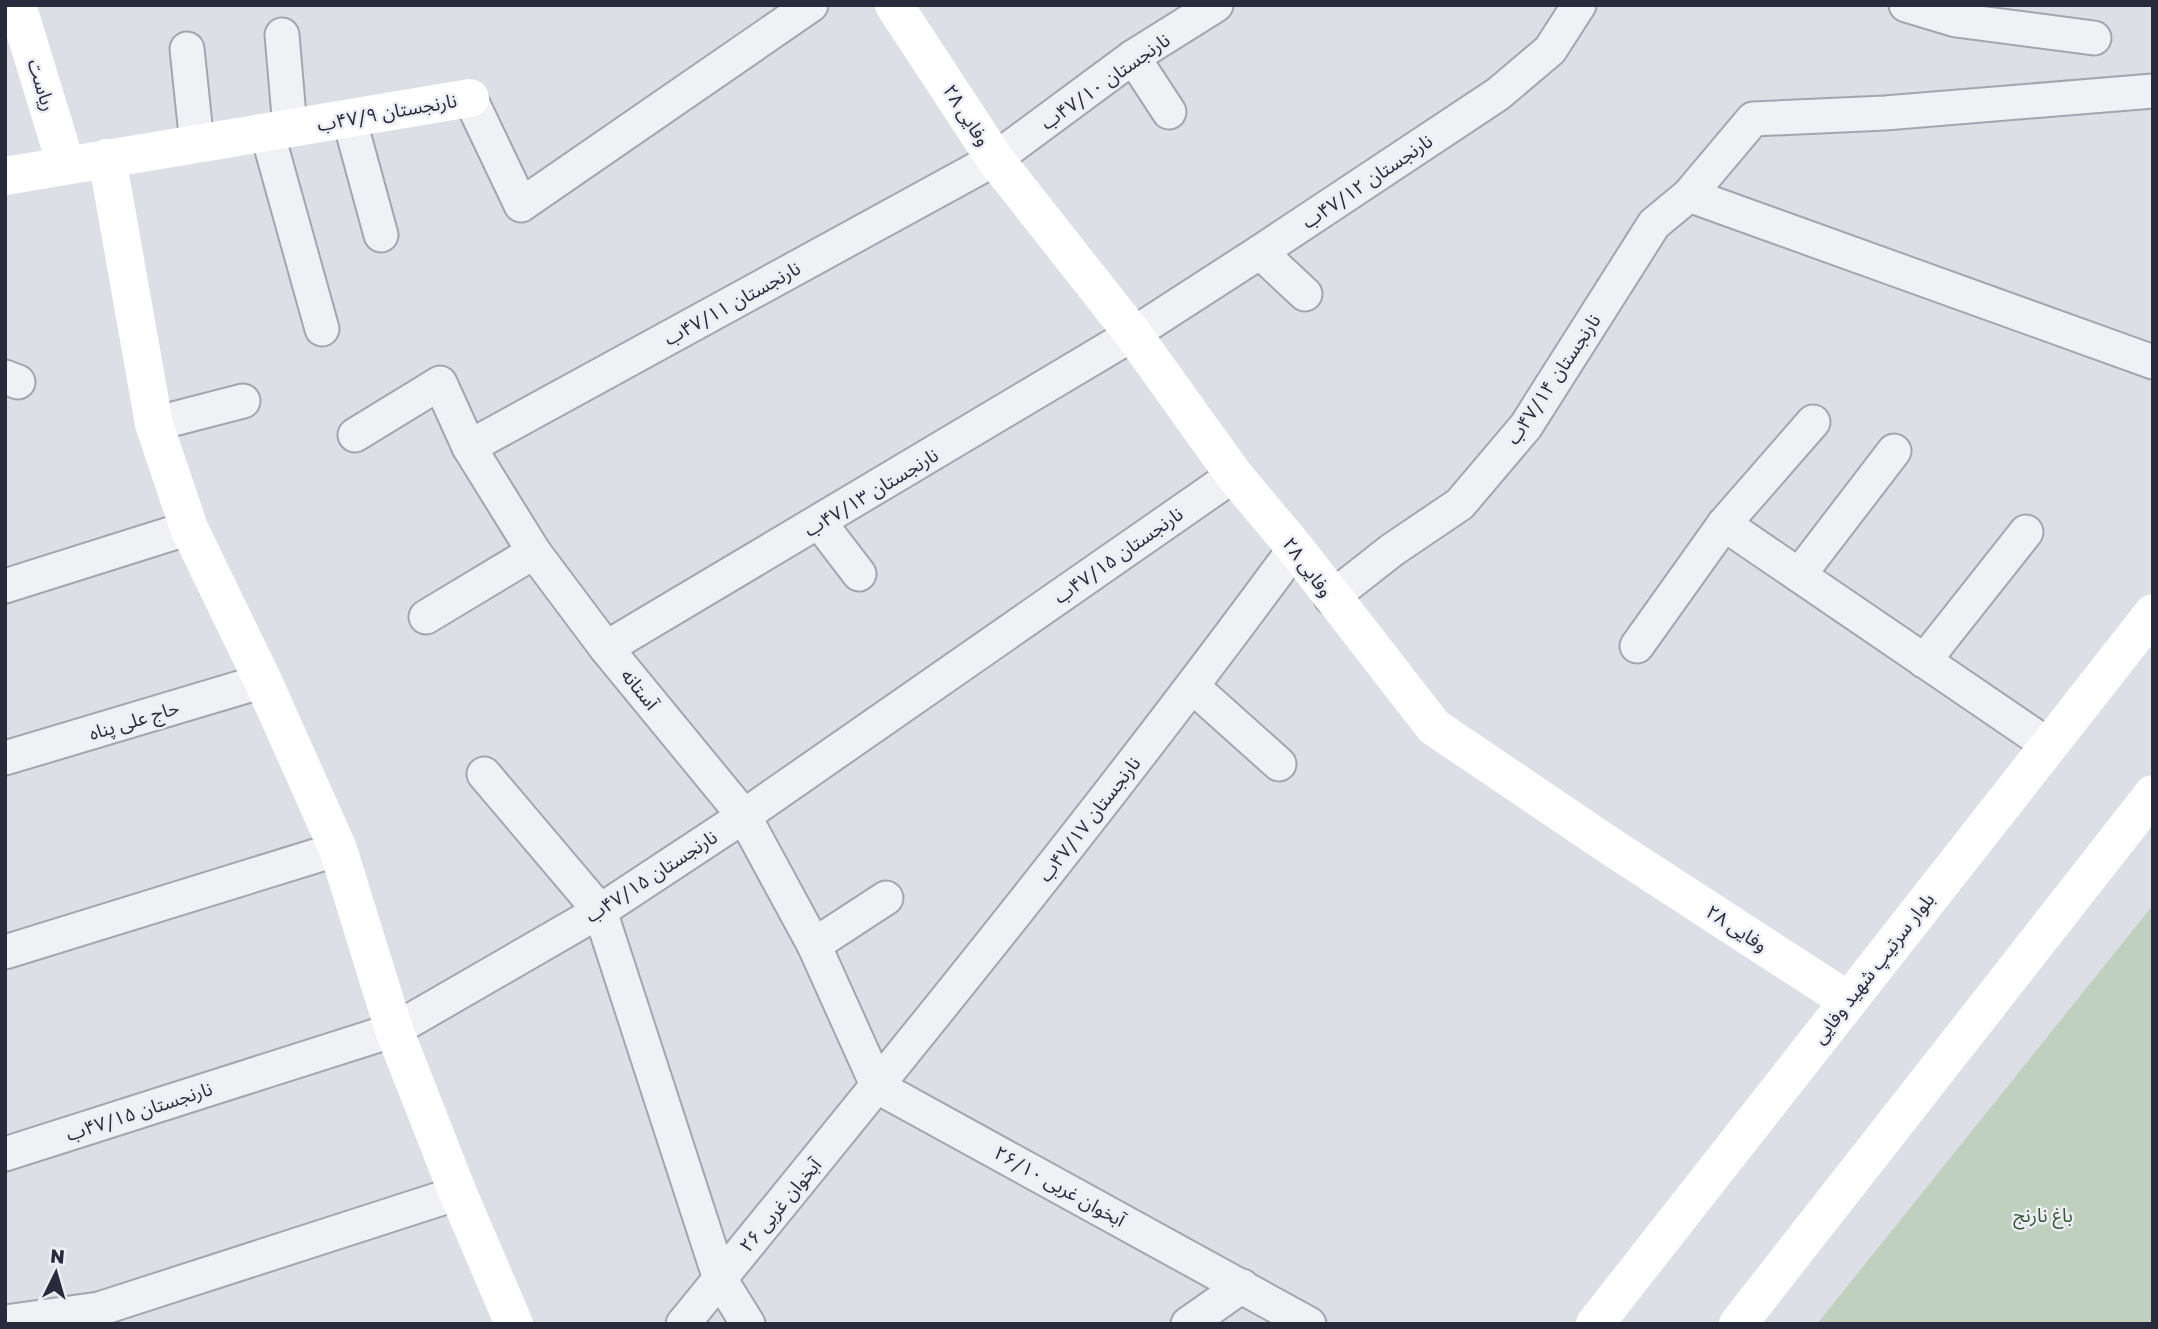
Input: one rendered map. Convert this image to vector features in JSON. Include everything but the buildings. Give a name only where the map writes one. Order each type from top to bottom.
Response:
[{"type":"street","name":"ریاست","points":[[18,5],[66,165]]},
{"type":"street","name":"نارنجستان ۴۷/۹ب","points":[[5,176],[470,98],[521,205],[811,5]]},
{"type":"street","name":"وفایی ۲۸","points":[[894,5],[995,159],[1133,334],[1234,475],[1295,548],[1331,598],[1434,727],[1616,850],[1847,1000]]},
{"type":"street","name":"نارنجستان ۴۷/۱۰ب","points":[[995,159],[1133,57],[1216,5]]},
{"type":"street","name":"نارنجستان ۴۷/۱۲ب","points":[[1133,334],[1498,94],[1550,50],[1579,5]]},
{"type":"street","points":[[1906,5],[1956,20],[2094,38]]},
{"type":"street","points":[[282,35],[278,130],[323,329]]},
{"type":"street","points":[[187,48],[197,144]]},
{"type":"street","points":[[1133,57],[1169,112]]},
{"type":"street","name":"نارنجستان ۴۷/۱۴ب","points":[[1331,598],[1392,550],[1460,503],[1526,426],[1654,224],[1689,195],[1753,119],[1885,113],[2153,91]]},
{"type":"street","points":[[349,118],[381,235]]},
{"type":"street","points":[[107,158],[154,424],[189,528],[263,681],[338,849],[394,1030],[458,1193],[514,1324]]},
{"type":"street","name":"نارنجستان ۴۷/۱۱ب","points":[[469,447],[995,159]]},
{"type":"street","points":[[1689,195],[2153,362]]},
{"type":"street","points":[[1260,252],[1305,294]]},
{"type":"street","name":"نارنجستان ۴۷/۱۳ب","points":[[606,648],[820,523],[1133,334]]},
{"type":"street","name":"آستانه","points":[[355,435],[440,383],[469,447],[534,552],[606,648],[744,816],[814,945],[878,1087]]},
{"type":"street","points":[[154,424],[243,401]]},
{"type":"street","points":[[1637,646],[1724,524],[1813,422]]},
{"type":"street","points":[[1799,575],[1894,451]]},
{"type":"street","name":"نارنجستان ۴۷/۱۵ب","points":[[5,1154],[394,1030],[600,911],[744,816],[1234,475]]},
{"type":"street","points":[[820,523],[859,574]]},
{"type":"street","points":[[1724,524],[2048,745]]},
{"type":"street","points":[[5,586],[189,528]]},
{"type":"street","points":[[1924,661],[2026,532]]},
{"type":"street","name":"نارنجستان ۴۷/۱۷ب","points":[[878,1087],[1193,687],[1295,548]]},
{"type":"street","points":[[426,617],[534,552]]},
{"type":"street","name":"بلوار سرتیپ شهید وفایی","points":[[1595,1324],[2153,613]]},
{"type":"street","name":"حاج علی پناه","points":[[5,758],[263,681]]},
{"type":"street","points":[[1193,687],[1279,764]]},
{"type":"street","points":[[484,774],[600,911],[720,1279],[748,1324]]},
{"type":"street","points":[[1738,1324],[2153,794]]},
{"type":"street","points":[[5,952],[338,849]]},
{"type":"street","points":[[814,945],[887,898]]},
{"type":"street","name":"آبخوان غربی ۲۶","points":[[683,1324],[878,1087]]},
{"type":"street","name":"آبخوان غربی ۲۶/۱۰","points":[[878,1087],[1309,1324]]},
{"type":"street","points":[[5,1322],[99,1309],[458,1193]]},
{"type":"street","points":[[1188,1324],[1241,1286]]},
{"type":"green space","name":"باغ نارنج","points":[[2153,905],[2153,1324],[1817,1324]]}]
